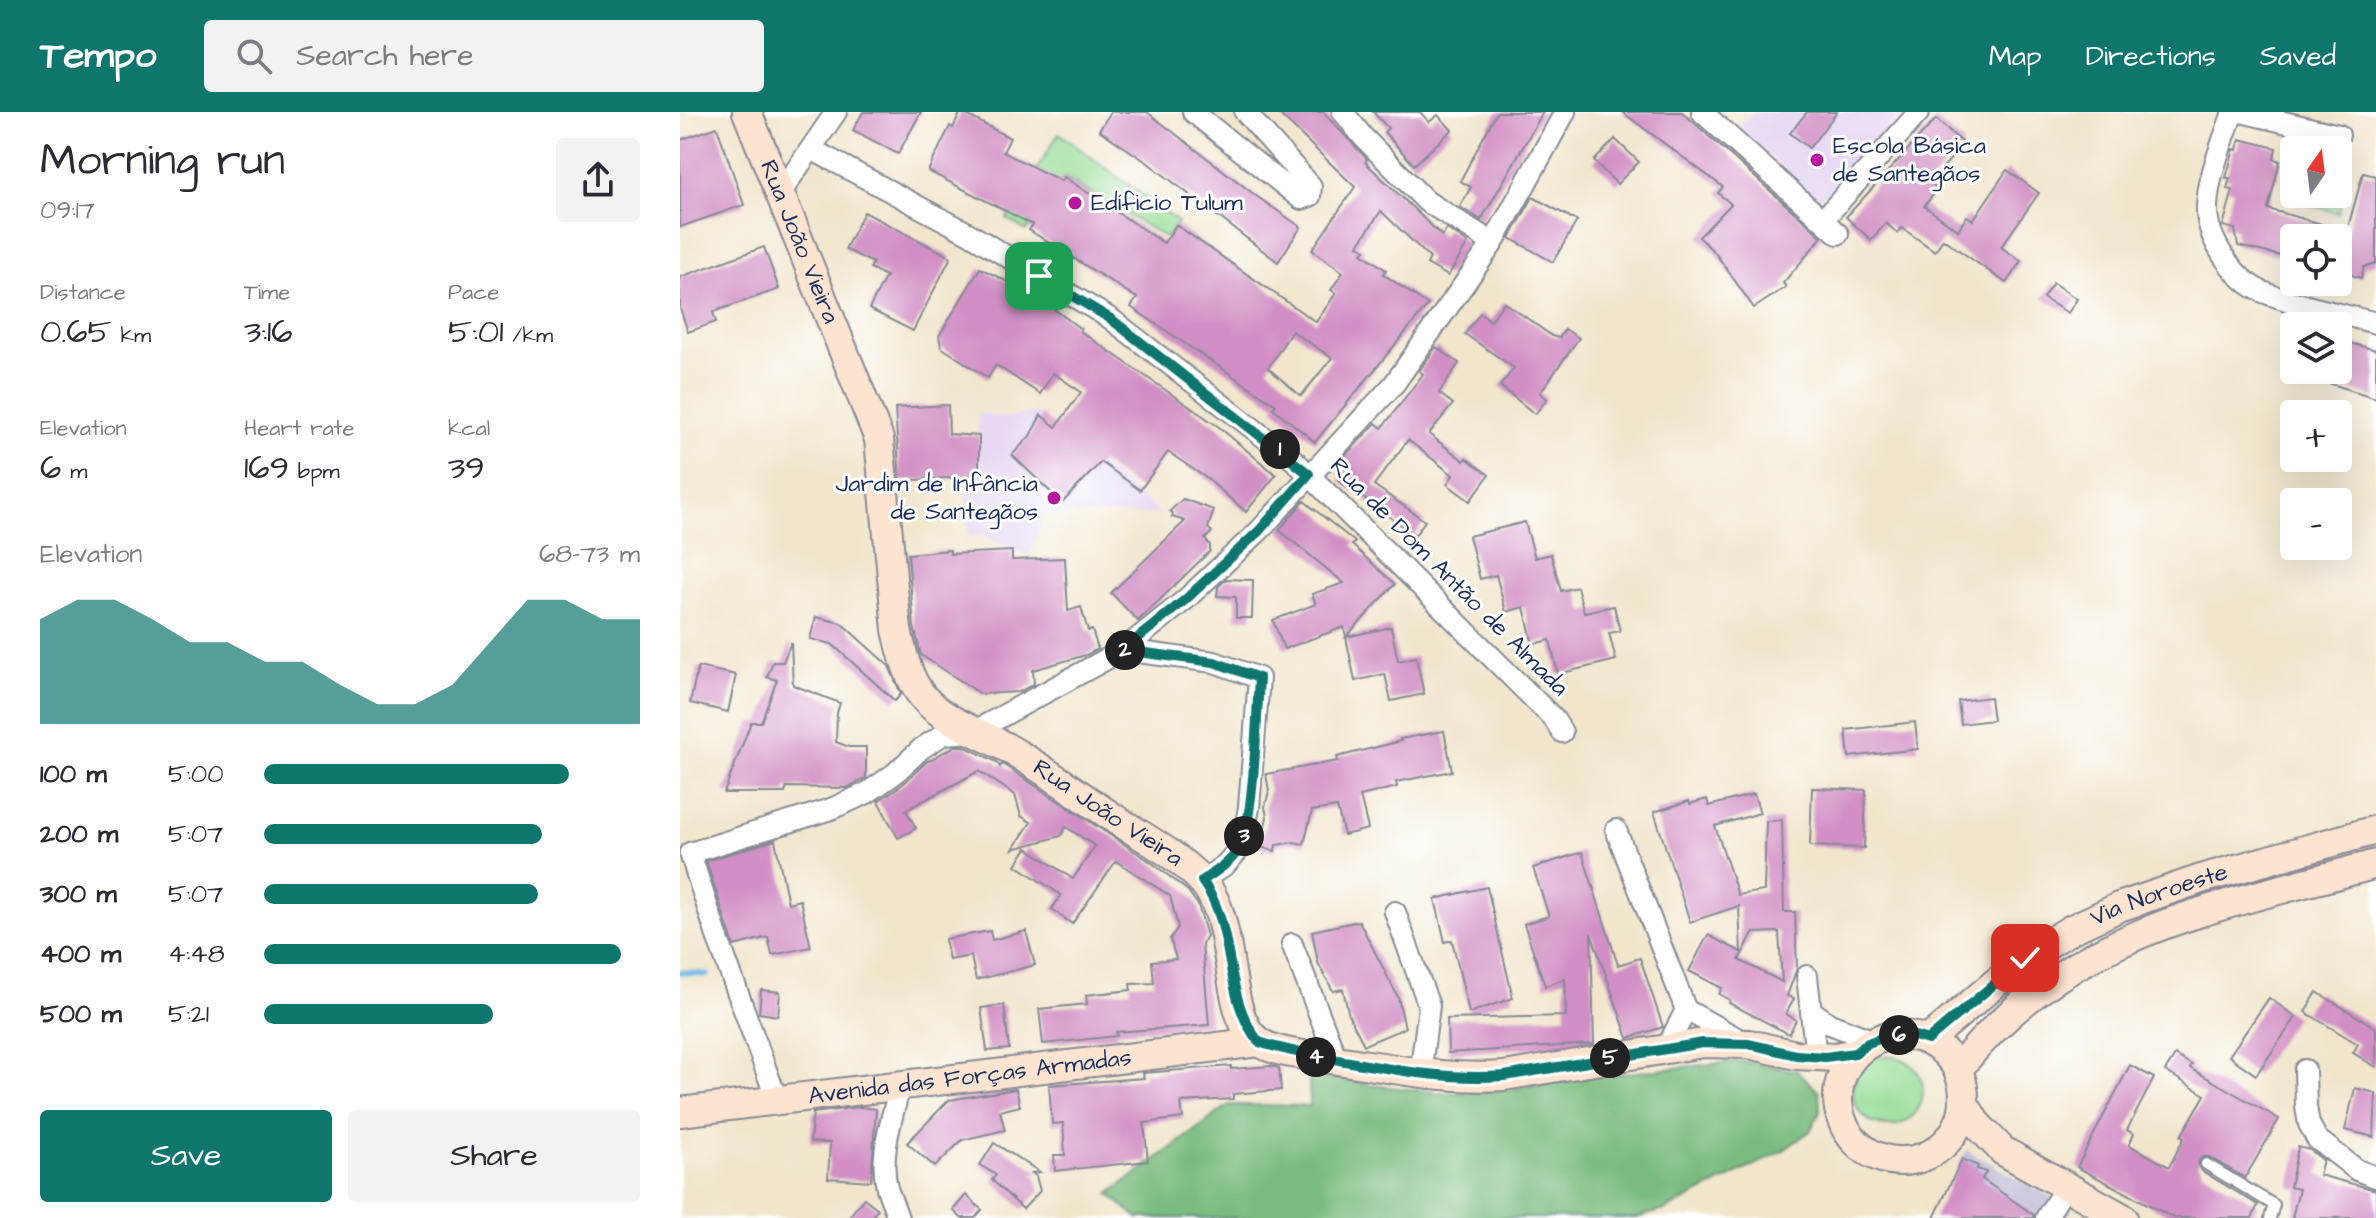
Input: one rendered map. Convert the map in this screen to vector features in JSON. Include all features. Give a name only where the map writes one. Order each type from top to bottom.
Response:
[{"type":"street","name":"Rua João Vieira","points":[[747,112],[879,439],[897,630],[903,657],[923,696],[973,732],[1009,748],[1134,831],[1202,881],[1222,916],[1238,1002],[1244,1020],[1259,1042]]},
{"type":"street","points":[[779,195],[813,150],[836,112]]},
{"type":"street","points":[[1193,112],[1301,199],[1310,196],[1311,186],[1245,112]]},
{"type":"street","points":[[1343,112],[1363,137],[1426,201],[1493,243]]},
{"type":"street","points":[[777,1100],[685,850],[831,809],[876,787],[922,748],[944,734],[973,732],[1123,650],[1185,600],[1259,531],[1394,384],[1493,243],[1565,112]]},
{"type":"street","points":[[1702,112],[1830,227],[1919,112]]},
{"type":"street","points":[[2233,112],[2210,185],[2207,209],[2214,238],[2224,256],[2243,277],[2262,291],[2376,323]]},
{"type":"street","points":[[2241,112],[2339,135]]},
{"type":"street","name":"Rua de Dom Antão de Almada","points":[[813,150],[968,233],[1111,319],[1309,474],[1554,719],[1562,732]]},
{"type":"street","points":[[1123,650],[1214,662],[1259,678],[1249,807],[1242,846],[1226,864],[1202,881]]},
{"type":"street","points":[[1616,830],[1686,1010],[1749,1044]]},
{"type":"street","name":"Via Noroeste","points":[[1928,1040],[2025,958],[2070,930],[2119,907],[2204,878],[2376,830]]},
{"type":"street","name":"Via Noroeste","points":[[1958,1069],[1977,1045],[2024,1000],[2052,979],[2120,941],[2181,918],[2376,864]]},
{"type":"street","points":[[1395,912],[1429,1006],[1420,1075]]},
{"type":"street","points":[[1292,944],[1337,1060]]},
{"type":"street","points":[[1806,1056],[1813,1012],[1807,976]]},
{"type":"street","points":[[1666,1049],[1686,1010]]},
{"type":"street","points":[[1813,1012],[1864,1047]]},
{"type":"street","points":[[1259,1042],[1282,1050],[1420,1075],[1473,1078],[1504,1076],[1703,1043],[1749,1044],[1806,1056],[1836,1057],[1887,1036],[1908,1034],[1928,1040],[1945,1052],[1958,1069],[1965,1105],[1957,1129],[1941,1147],[1926,1156],[1906,1161],[1885,1159],[1865,1150],[1850,1136],[1840,1117],[1831,1082],[1806,1056]]},
{"type":"street","name":"Avenida das Forças Armadas","points":[[680,1112],[1259,1042]]},
{"type":"street","points":[[1837,1096],[1841,1075],[1864,1047]]},
{"type":"street","points":[[2305,1070],[2306,1107],[2309,1124],[2317,1139],[2357,1170],[2376,1177]]},
{"type":"street","points":[[898,1218],[887,1186],[885,1161],[888,1130],[900,1086]]},
{"type":"street","points":[[1965,1105],[1976,1123],[2003,1151],[2123,1218]]},
{"type":"street","points":[[1941,1147],[1961,1144],[2003,1151]]},
{"type":"street","points":[[2046,1218],[2066,1186]]},
{"type":"lane","points":[[2206,1164],[2274,1205],[2270,1218]]},
{"type":"shaded area","name":"Escola Básica de Santegãos","points":[[1752,112],[1905,112],[1828,195],[1818,197],[1807,192],[1738,127]]},
{"type":"shaded area","name":"Jardim de Infância de Santegãos","points":[[977,412],[1007,418],[1037,412],[1161,514],[1044,515],[1030,557],[984,536],[968,536],[964,483],[982,482]]},
{"type":"shaded area","points":[[1966,1150],[2073,1209],[2066,1218],[1934,1218]]},
{"type":"green space","points":[[1059,133],[1178,222],[1166,238],[1064,177],[1026,231],[1007,219]]},
{"type":"green space","points":[[2320,208],[2339,208],[2338,213]]},
{"type":"green space","points":[[1895,1056],[1917,1071],[1923,1091],[1921,1105],[1913,1116],[1902,1124],[1881,1126],[1863,1116],[1855,1105],[1853,1084],[1863,1066],[1874,1058]]},
{"type":"green space","points":[[1742,1061],[1797,1071],[1819,1092],[1820,1112],[1810,1131],[1781,1152],[1665,1210],[1636,1218],[1138,1218],[1109,1194],[1229,1105],[1310,1106],[1309,1071],[1369,1085],[1445,1093],[1499,1091],[1571,1079]]},
{"type":"building","points":[[863,112],[921,112],[898,154],[853,130]]},
{"type":"building","points":[[961,112],[1010,138],[1003,152],[1061,181],[1064,177],[1164,243],[1176,225],[1316,322],[1336,293],[1331,290],[1343,272],[1312,250],[1355,187],[1277,112],[1323,112],[1367,159],[1365,162],[1442,236],[1447,229],[1468,243],[1448,276],[1427,264],[1430,258],[1381,211],[1358,245],[1365,250],[1362,253],[1386,270],[1383,274],[1428,305],[1315,442],[1273,408],[1276,405],[1131,307],[1137,298],[1029,230],[1033,225],[928,171],[950,126],[953,128]],"holes":[[[1292,331],[1332,358],[1301,396],[1268,368]]]},
{"type":"building","points":[[1111,112],[1147,112],[1301,227],[1278,262],[1148,163],[1099,130]]},
{"type":"building","points":[[1373,112],[1420,112],[1429,122],[1438,115],[1452,130],[1414,165],[1384,132],[1388,128]]},
{"type":"building","points":[[1497,112],[1543,112],[1481,220],[1460,207],[1471,187],[1460,181]]},
{"type":"building","points":[[1622,112],[1682,112],[1822,237],[1783,283],[1786,287],[1754,308],[1716,254],[1699,237],[1731,204],[1718,193],[1723,187]]},
{"type":"building","points":[[1807,112],[1837,112],[1809,148],[1790,133]]},
{"type":"building","points":[[1936,119],[1964,144],[1930,182],[1938,189],[1924,206],[1958,230],[1967,216],[1973,220],[2007,170],[2039,193],[2001,247],[2021,261],[2006,283],[1943,239],[1935,251],[1902,228],[1897,233],[1886,223],[1871,240],[1846,217]]},
{"type":"building","points":[[717,127],[744,205],[680,227],[680,140]]},
{"type":"building","points":[[1615,139],[1639,162],[1617,184],[1594,161]]},
{"type":"building","points":[[2240,139],[2276,148],[2274,159],[2280,161],[2268,209],[2322,224],[2280,224],[2280,256],[2238,246],[2235,229],[2223,226],[2233,190],[2227,189],[2230,178],[2226,178],[2234,149],[2237,150]]},
{"type":"building","points":[[2363,173],[2376,176],[2376,263],[2364,267],[2361,278],[2352,275],[2352,224],[2349,224]]},
{"type":"building","points":[[1533,197],[1577,221],[1553,262],[1510,238]]},
{"type":"building","points":[[864,212],[951,257],[913,331],[869,309],[886,276],[870,268],[873,263],[845,249]]},
{"type":"building","points":[[764,247],[779,289],[713,312],[716,322],[688,332],[680,308],[680,277]]},
{"type":"building","points":[[980,268],[1038,297],[1080,331],[1219,427],[1276,475],[1246,512],[1209,480],[1168,452],[1140,490],[1101,462],[1062,503],[1012,455],[1030,436],[1041,415],[1056,427],[1081,392],[1053,373],[1040,394],[996,365],[988,378],[941,347],[939,336]]},
{"type":"building","points":[[2053,283],[2077,299],[2068,313],[2043,298]]},
{"type":"building","points":[[1504,302],[1552,336],[1559,338],[1565,329],[1579,338],[1540,393],[1547,399],[1535,414],[1500,386],[1514,368],[1465,334],[1480,313],[1491,321]]},
{"type":"building","points":[[2352,344],[2376,350],[2376,398],[2332,384],[2352,384]]},
{"type":"building","points":[[1436,347],[1459,363],[1439,393],[1453,404],[1429,434],[1464,461],[1466,458],[1489,475],[1470,501],[1447,484],[1453,475],[1408,440],[1374,485],[1425,521],[1415,535],[1339,481],[1350,465],[1342,459],[1376,423],[1382,428],[1423,374],[1419,371]]},
{"type":"building","points":[[948,405],[949,434],[979,436],[979,476],[900,481],[895,408]]},
{"type":"building","points":[[1183,499],[1214,510],[1208,528],[1212,532],[1205,539],[1210,551],[1138,621],[1111,593],[1185,521],[1172,517],[1170,511]]},
{"type":"building","points":[[1304,501],[1355,542],[1352,545],[1395,584],[1346,637],[1344,627],[1284,649],[1273,620],[1316,604],[1312,594],[1344,583],[1279,530]]},
{"type":"building","points":[[1525,522],[1535,558],[1551,554],[1561,591],[1577,587],[1584,612],[1614,606],[1620,631],[1609,633],[1616,660],[1558,674],[1550,640],[1533,644],[1524,607],[1506,612],[1496,575],[1480,579],[1469,536]]},
{"type":"building","points":[[950,550],[950,554],[1012,551],[1012,560],[1065,558],[1068,611],[1081,607],[1088,631],[1092,630],[1098,649],[1033,670],[1034,684],[1019,692],[981,694],[921,655],[914,627],[908,554]]},
{"type":"building","points":[[1226,579],[1253,580],[1252,618],[1236,618],[1236,597],[1217,596],[1218,587]]},
{"type":"building","points":[[816,617],[841,623],[889,666],[901,694],[895,701],[832,644],[810,639]]},
{"type":"building","points":[[1391,627],[1398,661],[1416,657],[1424,694],[1391,701],[1385,674],[1355,681],[1346,637]]},
{"type":"building","points":[[791,642],[793,685],[840,703],[836,742],[849,747],[866,747],[866,778],[847,788],[787,787],[785,793],[724,793],[751,722],[761,722],[777,680],[767,677],[773,662],[783,662]]},
{"type":"building","points":[[698,667],[736,675],[728,712],[690,703]]},
{"type":"building","points":[[1990,697],[1993,720],[1961,724],[1958,701]]},
{"type":"building","points":[[1915,722],[1918,749],[1849,757],[1846,730]]},
{"type":"building","points":[[1444,731],[1452,771],[1396,782],[1397,787],[1360,796],[1368,829],[1344,835],[1337,807],[1312,811],[1304,844],[1276,845],[1275,851],[1260,847],[1267,817],[1265,807],[1269,791],[1266,774],[1338,761],[1337,757],[1400,739]]},
{"type":"building","points":[[955,746],[964,746],[997,762],[1000,767],[1002,764],[1151,862],[1188,891],[1198,905],[1207,936],[1202,944],[1209,1025],[1116,1032],[1117,1036],[1043,1044],[1039,1009],[1087,1004],[1086,995],[1131,990],[1130,984],[1154,983],[1152,961],[1176,959],[1170,939],[1178,927],[1170,896],[1116,861],[1072,924],[1052,909],[1061,895],[1016,865],[1027,848],[1073,879],[1095,846],[1066,827],[1061,836],[1013,849],[1031,822],[1021,816],[1015,795],[979,771],[906,810],[916,828],[898,838],[878,801],[903,784],[926,762]]},
{"type":"building","points":[[1812,788],[1866,790],[1864,848],[1810,846]]},
{"type":"building","points":[[1754,794],[1760,813],[1715,826],[1738,895],[1764,891],[1766,821],[1782,820],[1784,912],[1795,912],[1797,968],[1787,996],[1794,999],[1786,1014],[1796,1020],[1789,1034],[1729,1003],[1730,1000],[1719,994],[1722,988],[1689,971],[1708,935],[1741,952],[1739,906],[1690,922],[1654,812],[1707,799],[1709,806]],"holes":[[[1779,932],[1782,982],[1739,960],[1753,933]]]},
{"type":"building","points":[[775,840],[788,903],[800,900],[811,947],[772,955],[768,937],[734,946],[706,861]]},
{"type":"building","points":[[1582,852],[1618,965],[1640,958],[1663,1027],[1628,1038],[1591,933],[1594,1044],[1448,1053],[1447,1019],[1566,1016],[1565,979],[1545,986],[1524,924],[1549,916],[1533,868]]},
{"type":"building","points":[[1487,887],[1513,998],[1469,1013],[1452,940],[1445,942],[1435,899]]},
{"type":"building","points":[[1359,921],[1398,997],[1405,1028],[1364,1045],[1349,1016],[1343,989],[1333,991],[1318,963],[1312,931]]},
{"type":"building","points":[[990,931],[992,940],[1026,931],[1035,965],[976,980],[971,956],[949,960],[945,939]]},
{"type":"building","points":[[761,990],[780,992],[778,1016],[759,1013]]},
{"type":"building","points":[[2317,992],[2376,1028],[2376,1067],[2353,1053],[2358,1044],[2305,1012]]},
{"type":"building","points":[[2269,998],[2296,1017],[2256,1075],[2229,1056]]},
{"type":"building","points":[[1004,1005],[1009,1049],[987,1051],[981,1008]]},
{"type":"building","points":[[2175,1055],[2192,1065],[2190,1068],[2279,1119],[2245,1178],[2209,1157],[2202,1157],[2198,1163],[2202,1171],[2258,1205],[2252,1218],[2174,1218],[2077,1167],[2130,1065],[2154,1078],[2127,1130],[2134,1134],[2129,1145],[2169,1167],[2184,1138],[2181,1136],[2205,1095],[2165,1071]]},
{"type":"building","points":[[1231,1066],[1231,1069],[1279,1068],[1281,1090],[1233,1094],[1233,1099],[1181,1102],[1183,1118],[1144,1123],[1148,1161],[1055,1171],[1054,1155],[1065,1155],[1063,1123],[1052,1124],[1049,1085],[1144,1078],[1143,1073]]},
{"type":"building","points":[[2355,1088],[2376,1093],[2374,1137],[2345,1130]]},
{"type":"building","points":[[1016,1089],[1020,1106],[1000,1111],[1005,1130],[962,1140],[935,1167],[907,1143],[949,1100]]},
{"type":"building","points":[[860,1107],[876,1109],[871,1181],[828,1178],[830,1143],[810,1142],[813,1113]]},
{"type":"building","points":[[994,1143],[1040,1172],[1032,1173],[1036,1176],[1040,1191],[1023,1209],[992,1180],[996,1175],[980,1165]]},
{"type":"building","points":[[2298,1147],[2310,1150],[2323,1160],[2319,1175],[2376,1190],[2376,1218],[2292,1218],[2299,1189],[2290,1187]]},
{"type":"building","points":[[1962,1159],[1986,1172],[1982,1179],[2034,1215],[2033,1218],[1934,1218]]},
{"type":"building","points":[[966,1195],[982,1210],[975,1218],[961,1218],[953,1210]]},
{"type":"building","points":[[864,1198],[878,1209],[871,1218],[848,1218]]},
{"type":"waterway","points":[[680,972],[707,975]]},
{"type":"place","name":"Escola Básica de Santegãos","points":[[1817,160]]},
{"type":"place","name":"Edíficio Tulum","points":[[1075,203]]},
{"type":"place","name":"Jardim de Infância de Santegãos","points":[[1054,498]]},
{"type":"route","points":[[1039,276],[1111,319],[1309,474],[1259,531],[1185,600],[1123,650],[1214,662],[1259,678],[1249,807],[1242,846],[1226,864],[1202,881],[1222,916],[1238,1002],[1244,1020],[1259,1042],[1310,1056],[1420,1075],[1473,1078],[1504,1076],[1703,1043],[1749,1044],[1796,1055],[1836,1057],[1855,1053],[1868,1043],[1887,1036],[1908,1034],[1928,1040],[2025,958]]}]
